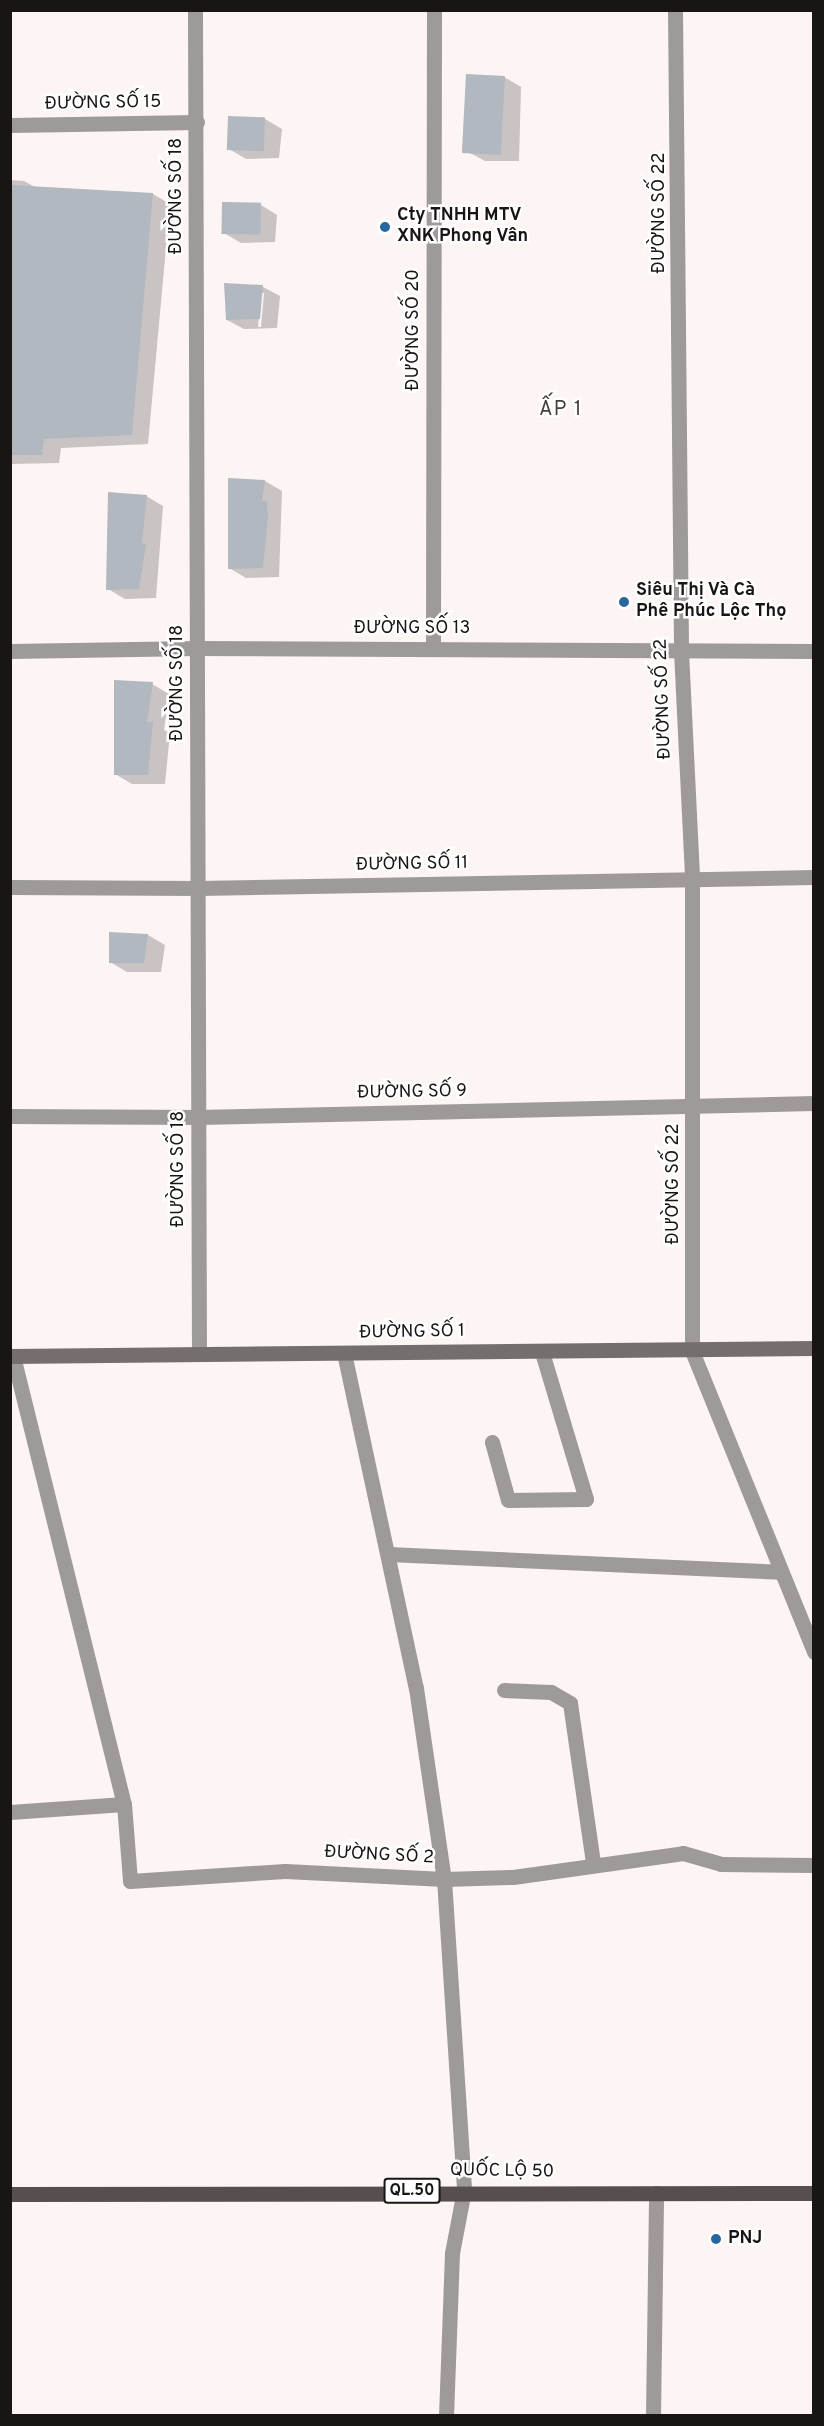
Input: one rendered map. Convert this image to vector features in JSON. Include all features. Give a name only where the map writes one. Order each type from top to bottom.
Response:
[{"type":"main road","name":"QUỐC LỘ 50","points":[[10,2194],[464,2190],[813,2193]]},
{"type":"street","name":"ĐƯỜNG SỐ 18","points":[[195,10],[199,1354]]},
{"type":"street","name":"ĐƯỜNG SỐ 20","points":[[433,649],[434,10]]},
{"type":"street","name":"ĐƯỜNG SỐ 22","points":[[675,10],[681,651],[692,880],[693,1351]]},
{"type":"street","name":"ĐƯỜNG SỐ 15","points":[[10,125],[197,122]]},
{"type":"street","name":"ĐƯỜNG SỐ 13","points":[[10,651],[197,648],[813,651]]},
{"type":"street","name":"ĐƯỜNG SỐ 11","points":[[10,886],[198,888],[813,877]]},
{"type":"street","name":"ĐƯỜNG SỐ 9","points":[[10,1116],[198,1117],[813,1103]]},
{"type":"street","name":"ĐƯỜNG SỐ 1","points":[[12,1356],[693,1351],[813,1348]]},
{"type":"street","points":[[693,1351],[813,1652]]},
{"type":"street","points":[[492,1442],[508,1500],[586,1499],[542,1352]]},
{"type":"street","points":[[344,1353],[416,1688],[444,1879],[464,2190],[452,2253],[446,2415]]},
{"type":"street","points":[[10,1812],[124,1804],[12,1356]]},
{"type":"street","points":[[388,1554],[780,1572]]},
{"type":"street","points":[[504,1690],[551,1692],[570,1703],[593,1863]]},
{"type":"street","name":"ĐƯỜNG SỐ 2","points":[[124,1804],[130,1881],[285,1871],[444,1879],[513,1877],[593,1863],[683,1853],[721,1864],[813,1865]]},
{"type":"street","points":[[653,2415],[656,2193]]},
{"type":"building","points":[[466,74],[505,76],[501,155],[462,153]]},
{"type":"building","points":[[228,116],[265,117],[264,151],[227,150]]},
{"type":"building","points":[[10,185],[153,193],[132,435],[44,439],[42,455],[10,455]]},
{"type":"building","points":[[222,202],[261,203],[260,235],[221,234]]},
{"type":"building","points":[[224,283],[263,285],[260,319],[226,320]]},
{"type":"building","points":[[228,478],[265,480],[262,501],[267,501],[268,518],[263,568],[228,569]]},
{"type":"building","points":[[108,492],[147,495],[142,543],[146,544],[139,589],[106,590]]},
{"type":"building","points":[[114,680],[153,682],[147,722],[153,722],[148,775],[114,775]]},
{"type":"building","points":[[109,932],[148,934],[144,963],[109,963]]},
{"type":"place","name":"Cty TNHH MTV XNK Phong Vân","points":[[385,227]]},
{"type":"place","name":"Siêu Thị Và Cà Phê Phúc Lộc Thọ","points":[[624,602]]},
{"type":"place","name":"PNJ","points":[[716,2239]]},
{"type":"district","name":"ẤP 1","points":[[561,410]]}]
